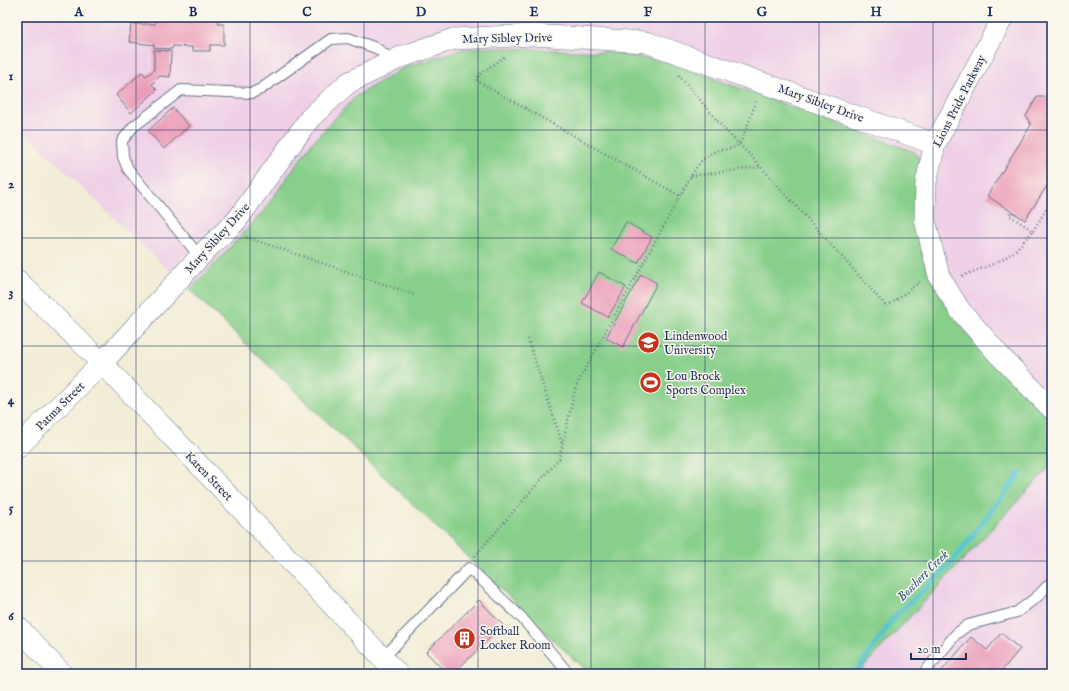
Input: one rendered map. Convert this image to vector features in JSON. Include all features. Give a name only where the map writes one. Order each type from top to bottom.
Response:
[{"type":"street","name":"Lions Pride Parkway","points":[[1003,17],[936,144],[926,182],[925,220],[939,276],[959,308],[1000,356],[1052,409]]},
{"type":"street","name":"Mary Sibley Drive","points":[[102,363],[236,220],[310,118],[348,83],[393,61],[454,39],[532,35],[646,42],[936,144]]},
{"type":"street","name":"Karen Street","points":[[17,280],[102,363],[398,674]]},
{"type":"street","name":"Patma Street","points":[[17,448],[102,363]]},
{"type":"street","points":[[17,626],[62,674]]},
{"type":"lane","points":[[200,257],[128,170],[123,157],[122,142],[133,127],[181,90],[252,93],[261,89],[331,38],[348,38],[376,48],[393,61]]},
{"type":"lane","points":[[382,658],[469,568],[522,618],[569,674]]},
{"type":"lane","points":[[923,674],[956,634],[968,625],[1017,612],[1038,596],[1052,581]]},
{"type":"path","points":[[505,56],[479,75],[477,81],[680,196]]},
{"type":"path","points":[[677,74],[887,307],[937,268]]},
{"type":"path","points":[[471,560],[559,459],[576,386],[680,196],[700,161],[715,152],[730,149],[739,144],[759,94]]},
{"type":"path","points":[[691,176],[760,166]]},
{"type":"path","points":[[961,276],[996,263],[1014,252],[1033,231],[1052,200]]},
{"type":"path","points":[[1011,211],[1009,215],[1033,231]]},
{"type":"path","points":[[241,236],[415,295]]},
{"type":"path","points":[[528,339],[562,444]]},
{"type":"shaded area","name":"Lou Brock Sports Complex","points":[[17,17],[1052,17],[1052,674],[589,674],[17,125]]},
{"type":"green space","name":"Lou Brock Sports Complex","points":[[480,47],[607,52],[668,62],[915,152],[921,161],[917,226],[925,261],[936,288],[952,313],[990,359],[1052,421],[1052,464],[857,674],[589,674],[190,290],[261,214],[311,144],[356,96],[403,68],[462,49]]},
{"type":"building","points":[[156,17],[218,17],[218,24],[224,24],[224,45],[210,45],[210,51],[192,51],[192,47],[173,46],[172,49],[154,48],[154,45],[129,42],[131,24],[155,24]]},
{"type":"building","points":[[154,50],[171,51],[170,77],[160,76],[152,84],[157,90],[131,113],[116,95],[142,72],[146,76],[154,70]]},
{"type":"building","points":[[1052,93],[1052,178],[1025,220],[987,196],[1031,125],[1026,116],[1037,97],[1049,97]]},
{"type":"building","points":[[173,108],[189,126],[164,149],[148,131]]},
{"type":"building","points":[[626,222],[652,237],[638,263],[611,249]]},
{"type":"building","points":[[599,272],[626,287],[608,317],[582,303]]},
{"type":"building","points":[[641,274],[657,283],[623,347],[606,338]]},
{"type":"building","name":"Softball Locker Room","points":[[479,600],[503,625],[453,674],[447,674],[426,652]]},
{"type":"building","points":[[1001,633],[1020,649],[999,674],[939,674],[971,637],[987,650]]},
{"type":"waterway","name":"Boschert Creek","points":[[855,674],[895,616],[950,565],[1020,473]]},
{"type":"place","name":"Lindenwood University","points":[[648,343]]},
{"type":"place","name":"Lou Brock Sports Complex","points":[[650,383]]},
{"type":"place","name":"Softball Locker Room","points":[[464,638]]}]
